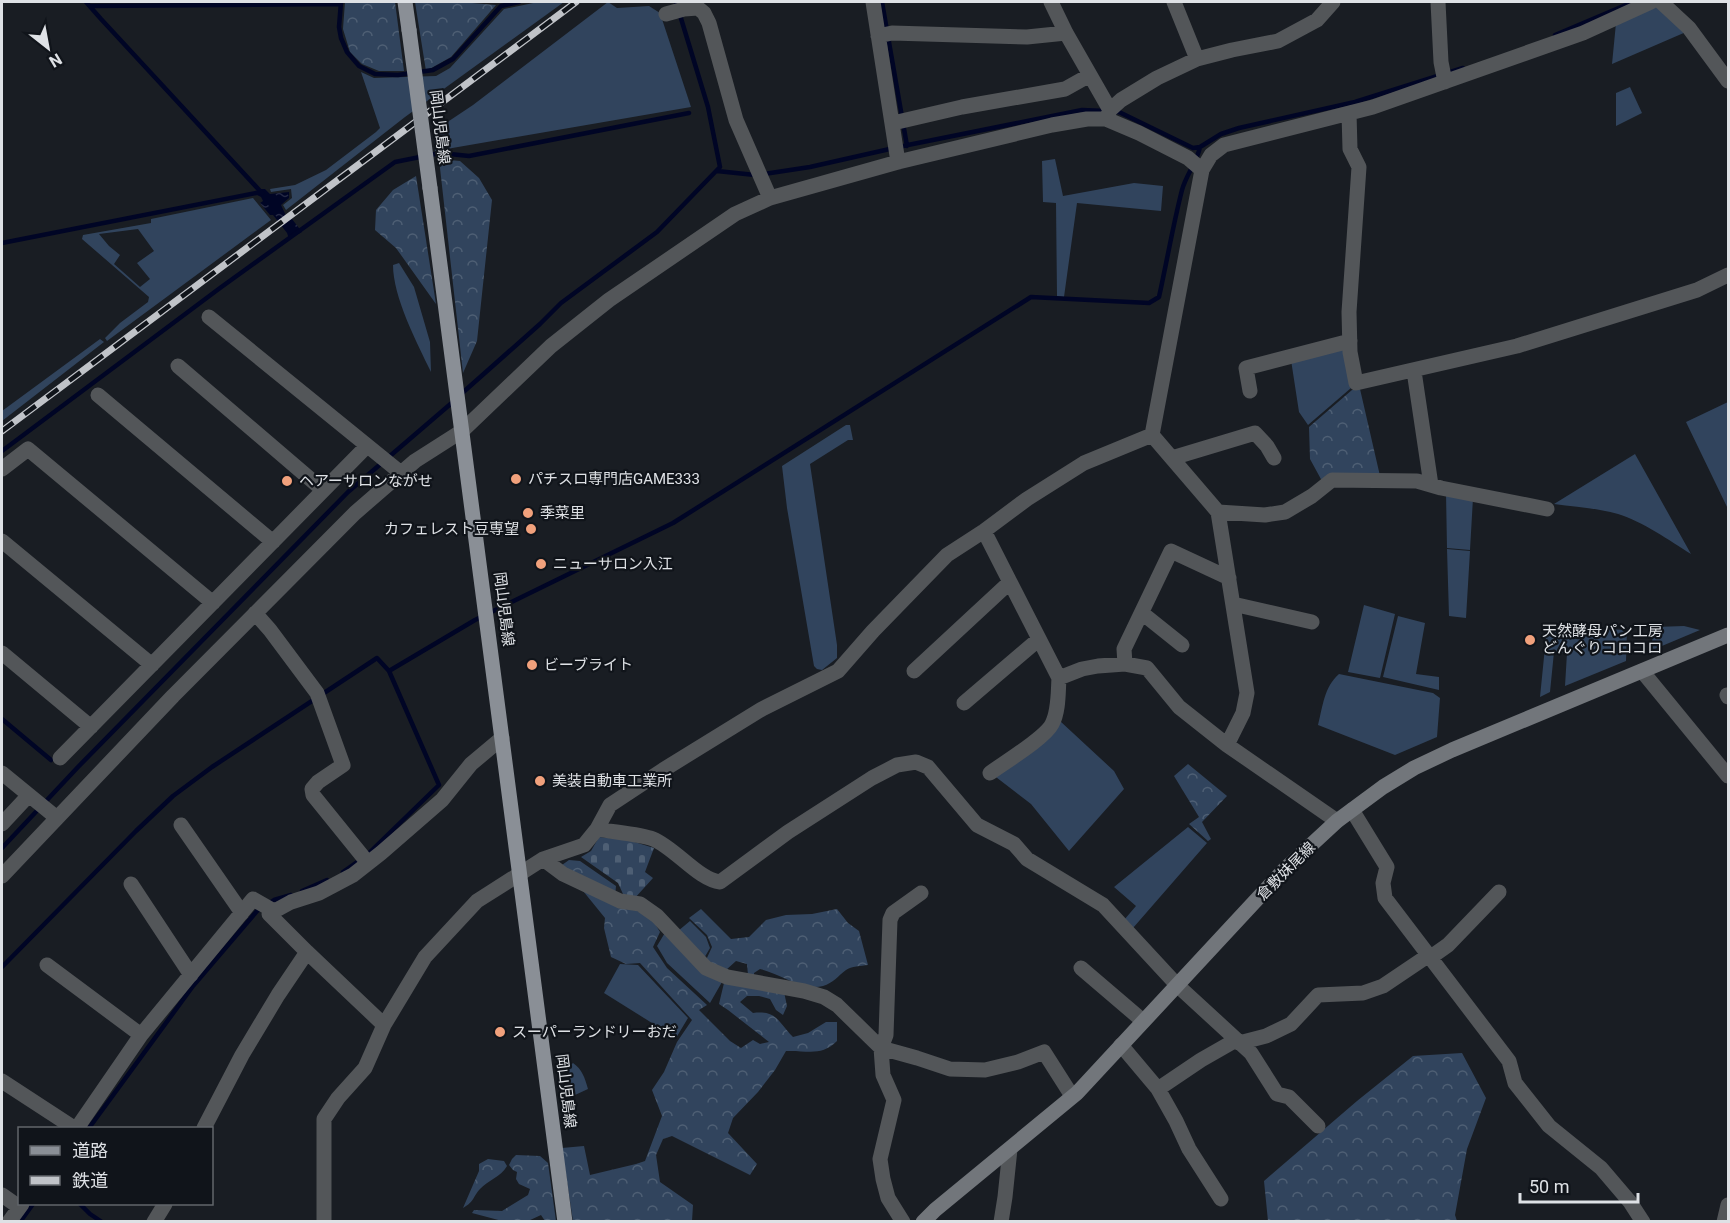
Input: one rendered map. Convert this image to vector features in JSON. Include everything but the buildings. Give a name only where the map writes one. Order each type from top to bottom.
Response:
[{"type":"main road","name":"岡山児島線","points":[[405,2],[565,1221]]},
{"type":"main road","name":"倉敷妹尾線","points":[[923,1221],[1072,1096],[1284,870],[1337,821],[1383,787],[1414,768],[1444,754],[1728,635]]},
{"type":"street","points":[[873,2],[885,35],[899,122],[897,153]]},
{"type":"street","points":[[1046,2],[1052,2],[1108,115],[1196,165]]},
{"type":"street","points":[[1174,2],[1197,59]]},
{"type":"street","points":[[2,876],[53,815],[398,471],[415,461],[609,300],[735,214],[770,198],[897,153],[1108,115],[1121,100],[1157,78],[1197,59],[1278,41],[1317,20],[1333,2]]},
{"type":"street","points":[[1438,2],[1444,76]]},
{"type":"street","points":[[1152,435],[1196,165],[1224,145],[1373,107],[1444,76],[1583,33],[1651,2]]},
{"type":"street","points":[[1661,2],[1689,28],[1728,81]]},
{"type":"street","points":[[674,12],[698,8],[704,13],[713,36],[736,120],[770,198]]},
{"type":"street","points":[[885,35],[1027,37],[1066,33]]},
{"type":"street","points":[[899,122],[962,107],[1065,89],[1090,75]]},
{"type":"street","points":[[1349,113],[1350,149],[1359,167],[1349,312],[1350,352],[1356,383],[1517,346],[1697,290],[1728,275]]},
{"type":"street","points":[[209,317],[398,471]]},
{"type":"street","points":[[1250,391],[1246,368],[1350,341]]},
{"type":"street","points":[[178,366],[323,490]]},
{"type":"street","points":[[1414,370],[1431,485]]},
{"type":"street","points":[[98,395],[273,542]]},
{"type":"street","points":[[1172,458],[1255,433],[1274,458]]},
{"type":"street","points":[[1152,435],[1218,512],[1247,693],[1243,714],[1227,745]]},
{"type":"street","points":[[324,1221],[324,1119],[338,1098],[365,1068],[384,1025],[425,957],[477,901],[543,859],[584,845],[597,829],[610,805],[663,770],[762,709],[838,671],[873,631],[947,555],[1027,499],[1084,463],[1152,435]]},
{"type":"street","points":[[60,758],[367,446]]},
{"type":"street","points":[[2,469],[28,449],[213,603]]},
{"type":"street","points":[[1218,512],[1265,515],[1285,512],[1312,496],[1332,480],[1417,481],[1547,509]]},
{"type":"street","points":[[984,531],[1059,678],[1056,714],[1052,726],[990,772]]},
{"type":"street","points":[[2,541],[152,665]]},
{"type":"street","points":[[1125,664],[1125,649],[1171,551],[1229,578]]},
{"type":"street","points":[[914,671],[1010,582]]},
{"type":"street","points":[[1233,604],[1312,622]]},
{"type":"street","points":[[255,613],[318,696],[343,765],[318,782],[312,789],[313,795],[364,859]]},
{"type":"street","points":[[1142,613],[1182,645]]},
{"type":"street","points":[[964,704],[1039,639]]},
{"type":"street","points":[[2,653],[91,727]]},
{"type":"street","points":[[1059,678],[1082,669],[1098,666],[1125,664],[1148,668],[1179,707],[1227,745],[1337,821]]},
{"type":"street","points":[[1642,670],[1728,776]]},
{"type":"street","points":[[76,1127],[141,1035],[253,899],[268,907],[291,902],[319,893],[353,875],[364,859],[442,800],[471,764],[502,738]]},
{"type":"street","points":[[597,829],[653,839],[674,852],[711,882],[720,882],[788,832],[872,778],[897,765],[916,762],[928,767],[977,825],[1014,844],[1027,859],[1103,904],[1177,986],[1251,1053],[1276,1094],[1289,1097],[1318,1126]]},
{"type":"street","points":[[2,772],[53,815]]},
{"type":"street","points":[[2,824],[32,797]]},
{"type":"street","points":[[1352,810],[1386,867],[1383,883],[1385,898],[1509,1061],[1515,1083],[1549,1126],[1601,1168],[1643,1221]]},
{"type":"street","points":[[181,825],[242,913]]},
{"type":"street","points":[[543,859],[564,874],[620,901],[640,904],[657,916],[706,968],[727,977],[804,990],[824,997],[837,1005],[880,1048],[950,1069],[985,1070],[1018,1062],[1044,1052],[1072,1096]]},
{"type":"street","points":[[131,884],[191,975]]},
{"type":"street","points":[[1158,1089],[1201,1060],[1238,1042],[1266,1036],[1291,1024],[1318,995],[1363,993],[1383,986],[1448,945],[1499,892]]},
{"type":"street","points":[[903,1221],[888,1198],[880,1159],[894,1101],[883,1075],[880,1048],[886,1035],[890,920],[893,913],[921,893]]},
{"type":"street","points":[[268,907],[269,914],[384,1025]]},
{"type":"street","points":[[205,1127],[242,1055],[307,952]]},
{"type":"street","points":[[47,965],[141,1035]]},
{"type":"street","points":[[1081,968],[1143,1022]]},
{"type":"street","points":[[1121,1045],[1158,1089],[1176,1120],[1188,1149],[1221,1199]]},
{"type":"street","points":[[2,1081],[73,1127]]},
{"type":"street","points":[[1005,1219],[1010,1149]]},
{"type":"street","points":[[2,1195],[18,1204]]},
{"type":"street","points":[[9,1221],[20,1205]]},
{"type":"street","points":[[154,1221],[164,1205]]},
{"type":"street","points":[[1724,1221],[1728,1205]]},
{"type":"green space","points":[[345,2],[395,2],[404,71],[379,71],[362,64],[350,52],[343,29]]},
{"type":"green space","points":[[415,2],[470,2],[496,5],[451,57],[426,71]]},
{"type":"green space","points":[[538,2],[564,2],[405,117],[286,210],[283,205],[292,198],[291,189],[271,192],[270,189],[295,185],[326,170],[380,128],[361,72],[374,78],[436,76],[450,68],[504,9]]},
{"type":"green space","points":[[608,2],[617,8],[649,6],[660,13],[691,107],[435,151],[434,131],[473,105]]},
{"type":"green space","points":[[1657,6],[1686,32],[1612,64],[1616,23]]},
{"type":"green space","points":[[1630,87],[1642,113],[1616,126],[1616,93]]},
{"type":"green space","points":[[439,159],[460,161],[479,178],[492,200],[477,341],[463,373]]},
{"type":"green space","points":[[1055,159],[1063,196],[1134,183],[1163,186],[1161,211],[1077,203],[1064,297],[1057,296],[1056,203],[1043,202],[1042,161]]},
{"type":"green space","points":[[416,176],[436,304],[396,248],[375,230],[376,210],[393,190]]},
{"type":"green space","points":[[253,198],[271,220],[107,341],[105,338],[120,323],[148,302],[149,297],[82,239],[83,235],[151,223],[151,219]],"holes":[[[138,229],[154,251],[137,263],[150,279],[140,287],[114,264],[120,255],[99,234]]]},
{"type":"green space","points":[[399,263],[414,287],[430,342],[431,372],[401,305],[393,265]]},
{"type":"green space","points":[[100,339],[104,342],[2,421],[2,411]]},
{"type":"green space","points":[[1343,349],[1351,388],[1308,425],[1299,412],[1291,360]]},
{"type":"green space","points":[[1360,389],[1380,476],[1322,481],[1310,459],[1309,427],[1352,390]]},
{"type":"green space","points":[[1728,402],[1728,509],[1686,422]]},
{"type":"green space","points":[[846,425],[850,425],[853,440],[848,440],[810,464],[837,645],[837,658],[822,670],[814,666],[782,466]]},
{"type":"green space","points":[[1635,454],[1691,554],[1627,517],[1602,510],[1554,504]]},
{"type":"green space","points":[[1446,493],[1473,498],[1470,550],[1447,548]]},
{"type":"green space","points":[[1447,549],[1470,551],[1466,618],[1449,616]]},
{"type":"green space","points":[[1364,605],[1395,614],[1380,678],[1348,672]]},
{"type":"green space","points":[[1398,616],[1425,623],[1416,674],[1439,677],[1439,690],[1383,677]]},
{"type":"green space","points":[[1684,626],[1700,630],[1650,651],[1655,627]]},
{"type":"green space","points":[[1547,627],[1627,630],[1626,661],[1565,686],[1567,653],[1554,652],[1550,692],[1540,697]]},
{"type":"green space","points":[[1339,674],[1433,693],[1440,698],[1437,737],[1395,755],[1318,725],[1327,691]]},
{"type":"green space","points":[[1060,721],[1114,771],[1124,789],[1069,851],[1031,804],[992,774]]},
{"type":"green space","points":[[1188,764],[1227,796],[1202,822],[1211,839],[1208,841],[1189,824],[1199,817],[1174,776]]},
{"type":"green space","points":[[1188,827],[1207,843],[1133,928],[1124,920],[1136,906],[1114,887]]},
{"type":"green space","points":[[599,837],[628,840],[654,848],[645,872],[653,878],[634,899],[623,894],[618,883],[581,857],[591,851]]},
{"type":"green space","points":[[569,860],[580,861],[616,886],[614,906],[635,910],[652,920],[660,932],[653,947],[667,968],[707,1005],[699,1010],[730,1041],[741,1048],[753,1040],[760,1044],[769,1042],[719,1004],[724,983],[748,975],[747,964],[736,961],[726,970],[706,960],[712,947],[707,935],[689,918],[701,909],[731,939],[749,937],[766,920],[786,915],[812,914],[837,909],[848,923],[859,931],[868,965],[848,969],[827,985],[807,986],[760,969],[754,973],[754,987],[784,992],[787,1006],[783,1015],[776,1010],[770,999],[747,996],[740,1002],[753,1013],[772,1015],[793,1037],[808,1033],[826,1022],[837,1022],[837,1041],[819,1051],[786,1051],[758,1092],[733,1118],[728,1133],[757,1164],[750,1175],[672,1136],[663,1139],[656,1155],[660,1182],[693,1205],[692,1221],[573,1221],[562,1148],[584,1146],[590,1175],[645,1161],[662,1116],[652,1090],[664,1072],[677,1042],[692,1020],[640,963],[626,964],[611,957],[604,928],[605,918],[562,865]]},
{"type":"green space","points":[[690,921],[706,937],[710,948],[703,960],[678,931]]},
{"type":"green space","points":[[666,931],[722,982],[710,1003],[667,963],[657,946]]},
{"type":"green space","points":[[620,964],[638,965],[688,1018],[676,1038],[604,993]]},
{"type":"green space","points":[[1462,1053],[1486,1098],[1467,1149],[1455,1215],[1457,1221],[1268,1221],[1264,1181],[1413,1056]]},
{"type":"green space","points":[[573,1063],[583,1074],[588,1089],[575,1095],[564,1092],[562,1079],[566,1077],[565,1070]]},
{"type":"green space","points":[[516,1155],[540,1156],[548,1163],[556,1221],[545,1221],[541,1215],[528,1221],[506,1222],[472,1213],[474,1210],[502,1211],[528,1195],[530,1189],[519,1184],[516,1179],[517,1172],[509,1165]]},
{"type":"green space","points":[[488,1159],[504,1161],[507,1166],[483,1186],[472,1201],[463,1208],[479,1171],[479,1164]]},
{"type":"water","points":[[258,189],[265,189],[270,194],[289,192],[289,198],[281,205],[288,220],[292,219],[302,232],[289,239],[273,215],[270,215],[260,203],[263,201],[257,195]]},
{"type":"waterway","points":[[86,2],[261,192]]},
{"type":"waterway","points":[[341,2],[339,27],[347,52],[359,66],[375,74],[398,75],[433,70],[453,59],[501,6],[519,2]]},
{"type":"waterway","points":[[460,395],[561,303],[657,232],[720,167],[708,107],[676,2]]},
{"type":"waterway","points":[[882,2],[907,146]]},
{"type":"waterway","points":[[1555,35],[1633,2]]},
{"type":"waterway","points":[[90,6],[341,4]]},
{"type":"waterway","points":[[1114,112],[1119,112],[1193,148],[1200,147],[1221,134],[1239,128],[1355,102],[1463,68]]},
{"type":"waterway","points":[[764,174],[810,167],[1082,110],[1106,111]]},
{"type":"waterway","points":[[2,451],[220,288],[395,162],[440,153],[469,156],[689,113]]},
{"type":"waterway","points":[[2,967],[173,796],[212,767],[377,658],[389,671],[475,620],[673,523],[1031,297],[1149,303],[1159,297],[1182,190],[1200,147]]},
{"type":"waterway","points":[[717,171],[755,175]]},
{"type":"waterway","points":[[2,243],[262,193]]},
{"type":"waterway","points":[[2,848],[78,767],[348,492],[454,401]]},
{"type":"waterway","points":[[369,853],[439,785],[389,671]]},
{"type":"waterway","points":[[2,719],[51,760]]},
{"type":"waterway","points":[[343,872],[360,860]]},
{"type":"waterway","points":[[302,891],[327,880]]},
{"type":"waterway","points":[[268,904],[291,895]]},
{"type":"waterway","points":[[90,1127],[193,986],[261,908]]},
{"type":"waterway","points":[[20,1222],[32,1205]]},
{"type":"waterway","points":[[81,1205],[102,1222]]},
{"type":"railway","points":[[2,431],[576,2]]},
{"type":"place","name":"パチスロ専門店GAME333","points":[[516,479]]},
{"type":"place","name":"ヘアーサロンながせ","points":[[287,481]]},
{"type":"place","name":"季菜里","points":[[528,513]]},
{"type":"place","name":"カフェレスト豆専望","points":[[531,529]]},
{"type":"place","name":"ニューサロン入江","points":[[541,564]]},
{"type":"place","name":"天然酵母パン工房 どんぐりコロコロ","points":[[1530,640]]},
{"type":"place","name":"ビーブライト","points":[[532,665]]},
{"type":"place","name":"美装自動車工業所","points":[[540,781]]},
{"type":"place","name":"スーパーランドリーおだ","points":[[500,1032]]}]
